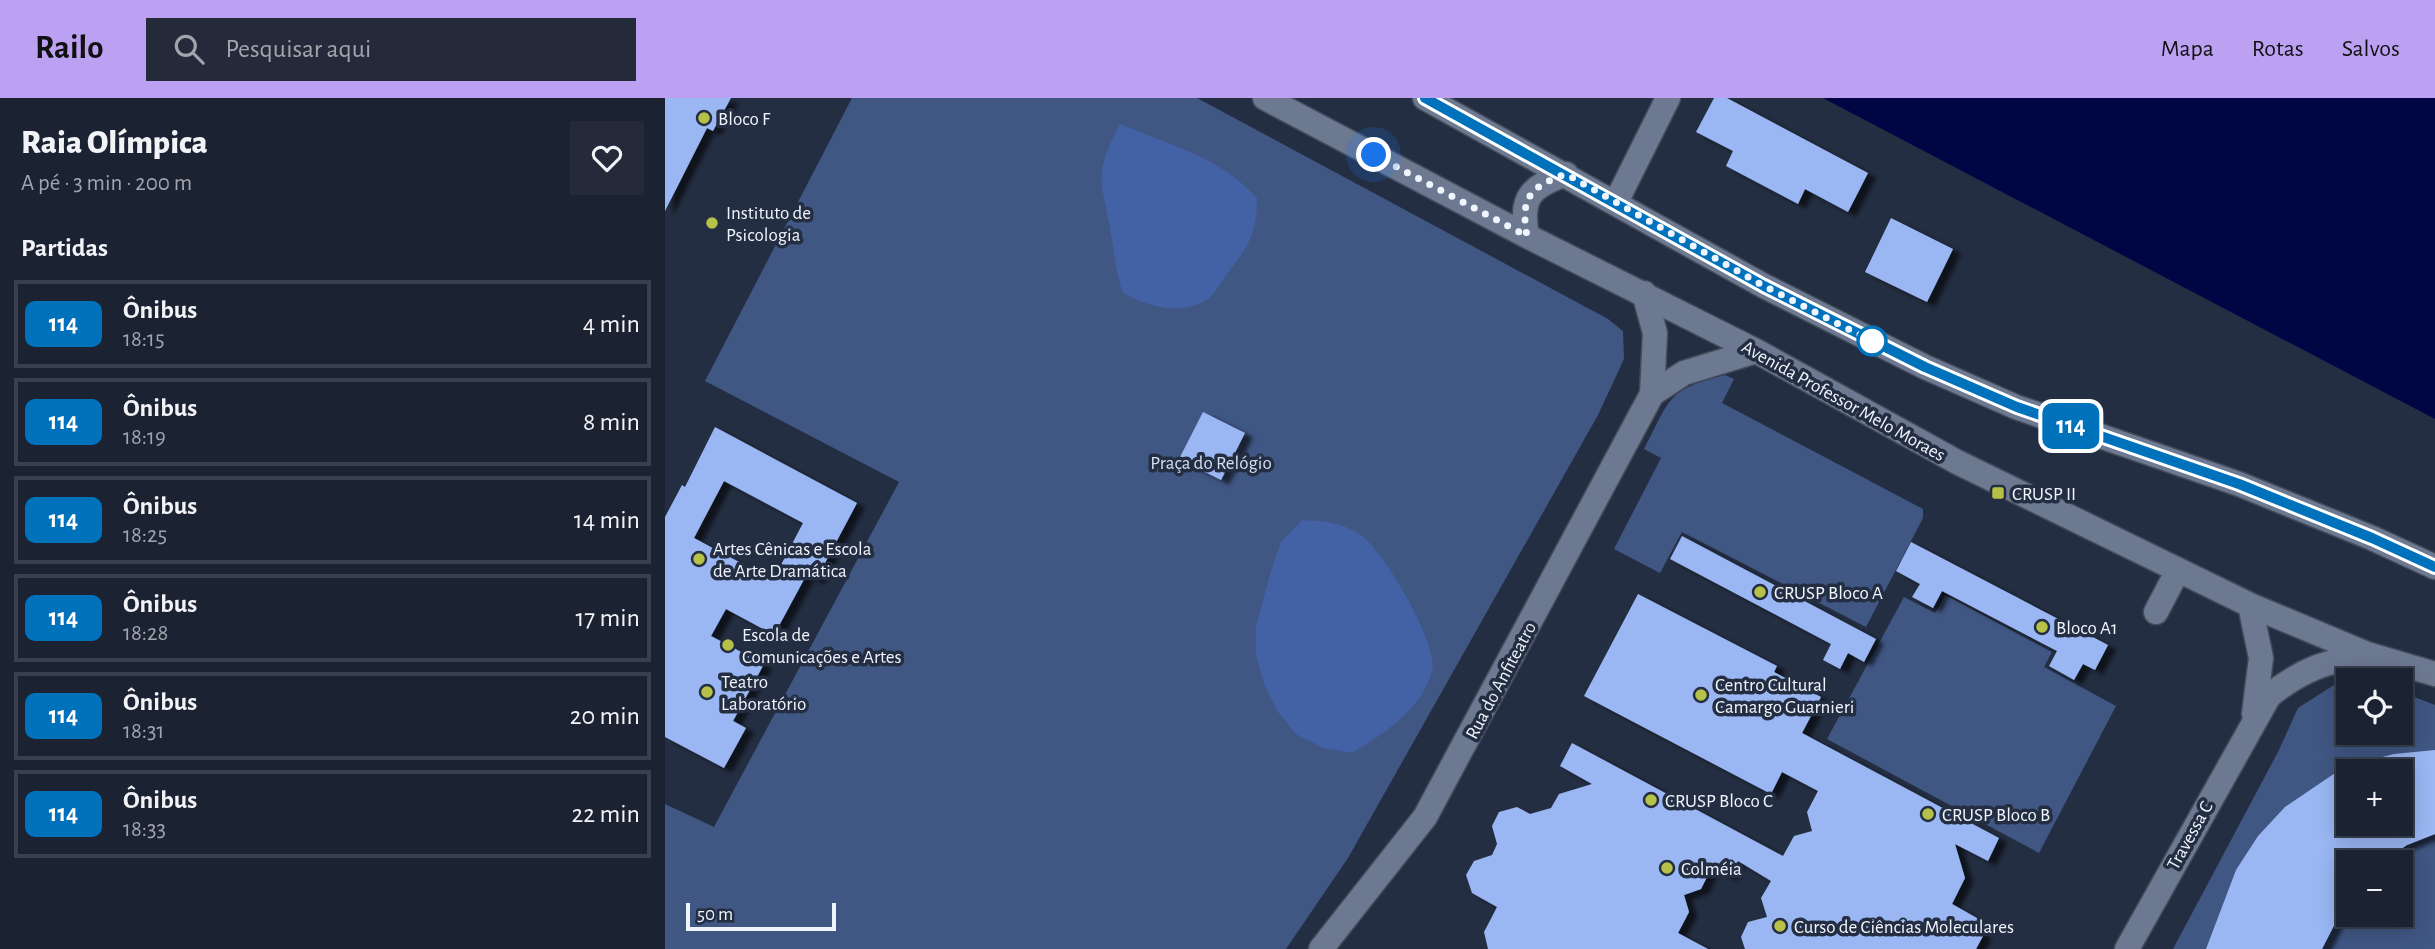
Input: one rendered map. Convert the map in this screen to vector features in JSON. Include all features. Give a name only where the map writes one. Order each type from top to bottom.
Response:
[{"type":"street","name":"Avenida Professor Melo Moraes","points":[[1265,98],[1527,236],[1756,351],[1957,462],[2250,605],[2367,654],[2435,674]]},
{"type":"street","points":[[1425,98],[1764,286],[1925,367],[2017,407],[2239,484],[2372,538],[2435,567]]},
{"type":"street","points":[[1616,202],[1668,98]]},
{"type":"street","points":[[1527,236],[1524,219],[1530,193],[1539,185],[1566,174]]},
{"type":"street","name":"Rua do Anfiteatro","points":[[1321,949],[1425,817],[1652,394],[1655,332],[1644,293]]},
{"type":"street","name":"Rua do Anfiteatro","points":[[1652,394],[1683,373],[1756,351]]},
{"type":"street","points":[[2155,612],[2178,570]]},
{"type":"street","name":"Travessa C","points":[[2250,605],[2261,658],[2252,721]]},
{"type":"street","name":"Travessa C","points":[[2127,949],[2252,721],[2269,696],[2292,677],[2312,667],[2367,654]]},
{"type":"green space","name":"Praça do Relógio","points":[[852,98],[1197,98],[1608,319],[1623,331],[1624,359],[1598,415],[1348,858],[1286,949],[665,949],[665,804],[714,827],[899,482],[705,381]]},
{"type":"green space","points":[[1725,375],[1734,379],[1722,403],[1923,509],[1923,518],[1866,627],[1682,532],[1660,573],[1614,549],[1661,458],[1644,449],[1666,407],[1672,398],[1691,386]]},
{"type":"green space","points":[[1945,595],[2052,652],[2044,667],[2116,706],[2039,853],[1827,739],[1904,597],[1935,613]]},
{"type":"green space","points":[[2334,685],[2336,745],[2413,745],[2413,697],[2435,705],[2435,949],[2173,949],[2278,752],[2298,708]]},
{"type":"shaded area","points":[[1823,98],[2435,98],[2435,419]]},
{"type":"shaded area","points":[[1120,124],[1211,162],[1243,184],[1257,198],[1256,220],[1251,238],[1215,292],[1205,301],[1184,308],[1163,308],[1123,293],[1102,179],[1102,168]]},
{"type":"shaded area","points":[[1302,520],[1340,525],[1355,531],[1372,545],[1408,599],[1432,658],[1432,671],[1427,685],[1411,709],[1377,738],[1352,753],[1324,748],[1297,735],[1278,712],[1264,684],[1256,655],[1256,626],[1271,571],[1281,542]]},
{"type":"building","points":[[665,98],[731,98],[713,131],[707,128],[665,211]]},
{"type":"building","points":[[1714,98],[1727,98],[1868,173],[1848,212],[1805,189],[1798,204],[1726,166],[1733,151],[1696,132]]},
{"type":"building","points":[[1891,218],[1953,249],[1927,302],[1865,272]]},
{"type":"building","points":[[1203,412],[1245,433],[1221,480],[1179,459]]},
{"type":"building","points":[[715,427],[857,503],[816,580],[807,574],[774,635],[726,609],[711,636],[764,664],[733,721],[746,728],[724,768],[665,737],[665,517],[682,485],[685,487]],"holes":[[[724,481],[803,523],[773,580],[694,538]]]},
{"type":"building","name":"CRUSP Bloco A","points":[[1682,536],[1876,639],[1864,662],[1848,653],[1840,669],[1823,660],[1831,644],[1670,559]]},
{"type":"building","name":"Bloco A1","points":[[1911,542],[2108,645],[2095,670],[2083,664],[2074,680],[2049,666],[2057,651],[1942,591],[1933,608],[1912,597],[1920,584],[1896,571]]},
{"type":"building","points":[[1638,594],[1777,666],[1774,672],[1821,697],[1802,733],[1999,838],[1988,861],[1955,844],[1965,878],[1952,904],[1977,918],[1983,936],[1976,949],[1745,949],[1741,937],[1748,922],[1767,917],[1761,898],[1771,881],[1738,861],[1729,877],[1712,867],[1701,889],[1684,895],[1689,912],[1678,933],[1708,949],[1488,949],[1484,932],[1497,907],[1472,893],[1466,875],[1474,861],[1492,855],[1497,844],[1492,826],[1499,812],[1517,807],[1530,814],[1551,808],[1559,794],[1592,784],[1560,766],[1572,743],[1783,856],[1794,836],[1812,831],[1807,812],[1818,791],[1782,772],[1771,794],[1584,696]]},
{"type":"building","points":[[2435,750],[2435,834],[2400,850],[2336,850],[2336,922],[2322,949],[2206,949],[2236,870],[2258,836],[2285,807],[2336,772],[2336,836],[2413,836],[2413,759],[2375,759],[2394,754]]},
{"type":"bus line","name":"114","points":[[1425,98],[1764,286],[1925,367],[2017,407],[2239,484],[2372,538],[2435,567]]},
{"type":"place","name":"Bloco F","points":[[704,118]]},
{"type":"place","name":"Instituto de Psicologia","points":[[712,223]]},
{"type":"place","name":"CRUSP II","points":[[1998,493]]},
{"type":"place","name":"Artes Cênicas e Escola de Arte Dramática","points":[[699,559]]},
{"type":"place","name":"CRUSP Bloco A","points":[[1760,592]]},
{"type":"place","name":"Bloco A1","points":[[2042,627]]},
{"type":"place","name":"Escola de Comunicações e Artes","points":[[728,645]]},
{"type":"place","name":"Teatro Laboratório","points":[[707,692]]},
{"type":"place","name":"Centro Cultural Camargo Guarnieri","points":[[1701,695]]},
{"type":"place","name":"CRUSP Bloco C","points":[[1651,800]]},
{"type":"place","name":"CRUSP Bloco B","points":[[1928,814]]},
{"type":"place","name":"Colméia","points":[[1667,868]]},
{"type":"place","name":"Curso de Ciências Moleculares","points":[[1780,926]]},
{"type":"route","points":[[1374,155],[1527,236],[1524,219],[1530,193],[1539,185],[1566,174],[1764,286],[1872,341]]}]
